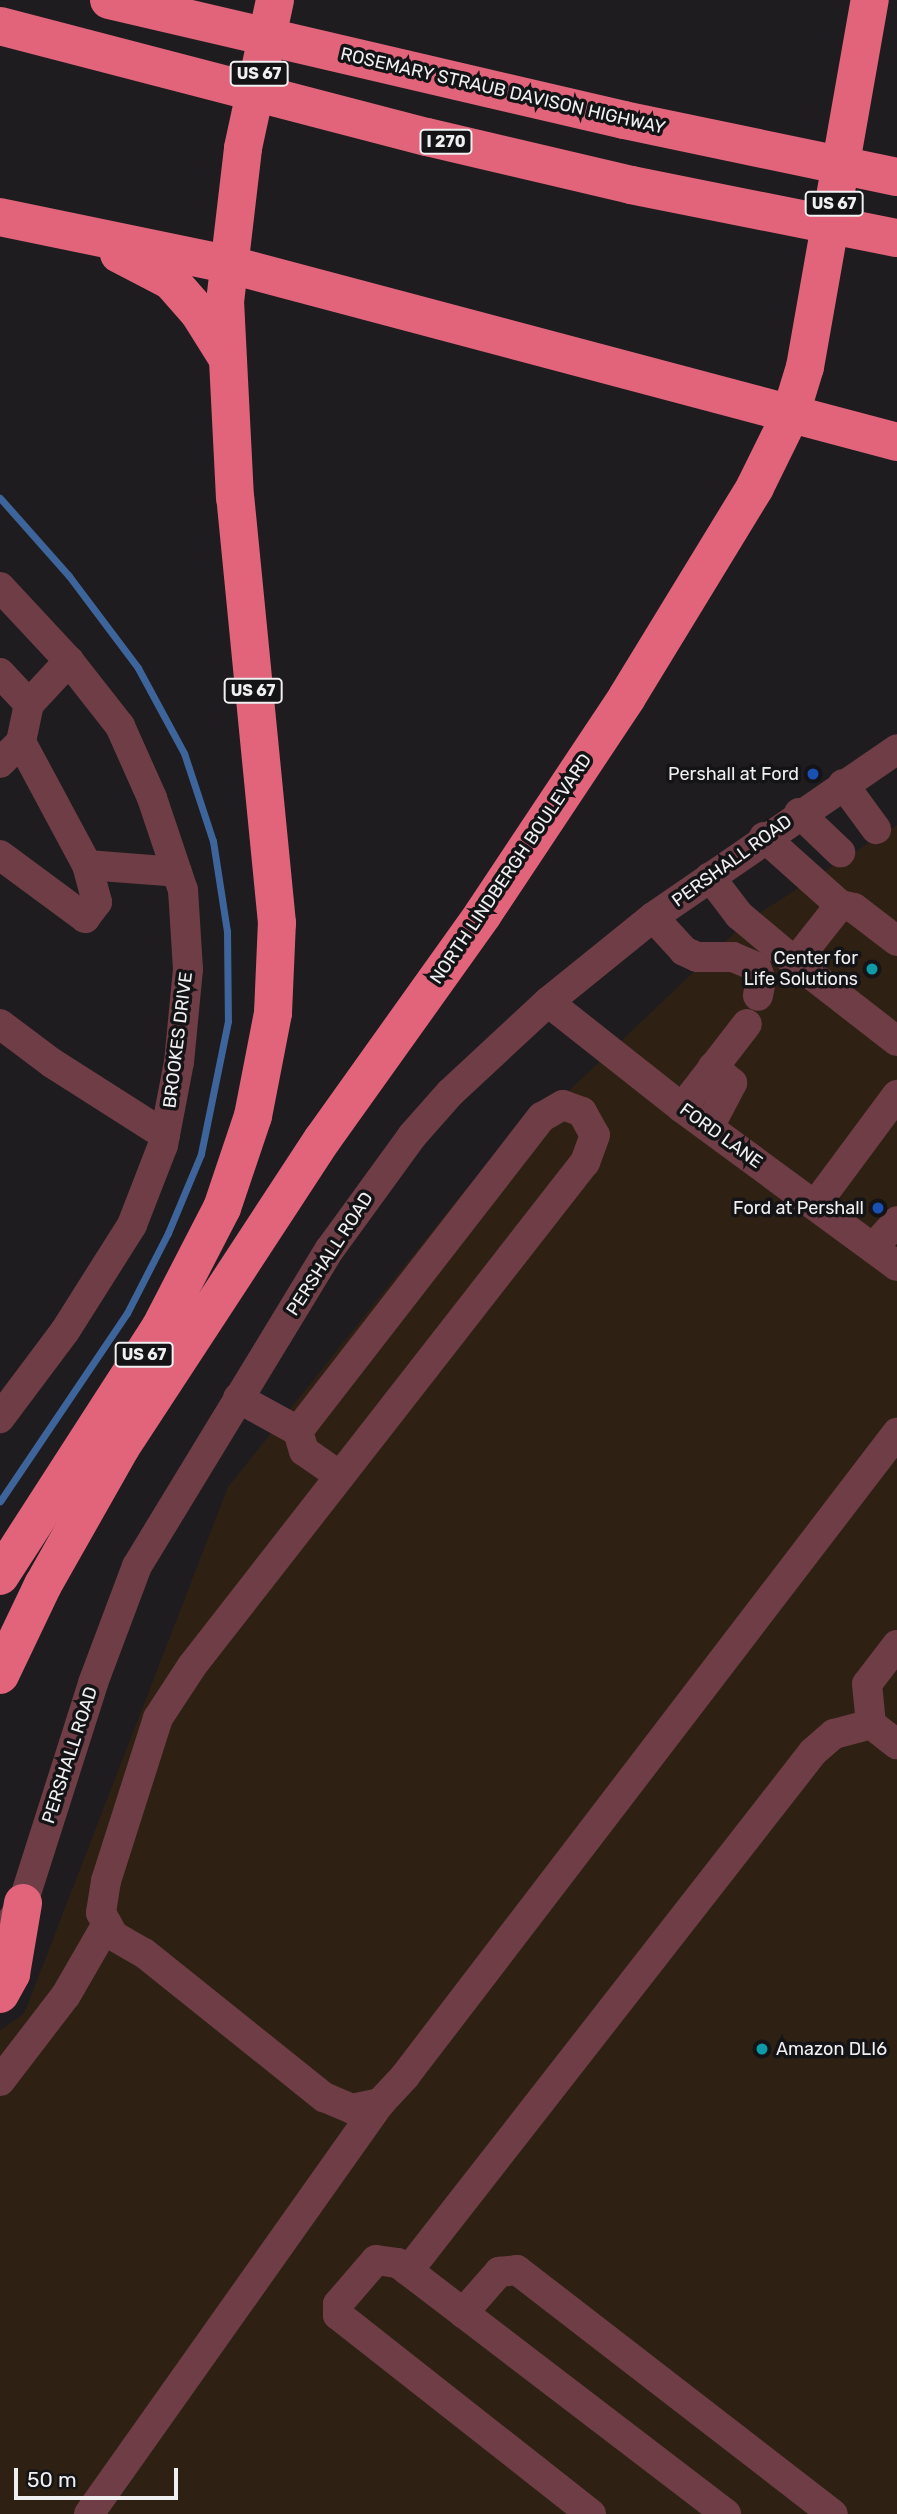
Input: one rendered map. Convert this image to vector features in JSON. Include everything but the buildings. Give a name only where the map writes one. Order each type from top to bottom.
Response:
[{"type":"highway","name":"ROSEMARY STRAUB DAVISON HIGHWAY","points":[[109,0],[624,120],[897,177]]},
{"type":"highway","name":"US 67","points":[[0,1576],[160,1328],[222,1209],[253,1116],[273,1013],[277,923],[226,356],[227,264],[243,148],[275,0]]},
{"type":"highway","name":"NORTH LINDBERGH BOULEVARD","points":[[0,1675],[43,1585],[121,1447],[322,1140],[483,914],[627,698],[755,487],[790,416],[817,309],[870,0]]},
{"type":"highway","name":"I 270","points":[[0,26],[427,138],[631,185],[897,238]]},
{"type":"highway","points":[[0,217],[227,264],[790,416],[897,442]]},
{"type":"highway","points":[[55,229],[144,265],[171,281],[199,313],[226,356]]},
{"type":"highway","points":[[0,1994],[11,1974],[23,1903]]},
{"type":"street","name":"BROOKES DRIVE","points":[[0,587],[69,661],[120,726],[152,798],[183,890],[188,969],[179,1062],[165,1135],[132,1225],[65,1331],[0,1418]]},
{"type":"street","points":[[0,763],[21,742],[29,704],[69,661]]},
{"type":"street","points":[[0,673],[29,704]]},
{"type":"street","points":[[0,855],[85,918],[97,902],[87,865],[21,742]]},
{"type":"street","name":"PERSHALL ROAD","points":[[0,1940],[23,1903],[89,1693],[137,1566],[330,1250],[412,1136],[450,1093],[548,1002],[653,917],[799,813],[897,749]]},
{"type":"street","points":[[843,784],[876,829]]},
{"type":"street","points":[[799,813],[840,852]]},
{"type":"street","points":[[765,837],[796,871],[840,905],[854,908],[897,941]]},
{"type":"street","points":[[87,865],[177,872]]},
{"type":"street","points":[[710,877],[739,915],[897,1041]]},
{"type":"street","points":[[795,962],[840,905]]},
{"type":"street","points":[[653,917],[684,951],[697,957],[733,957],[756,967],[761,980],[758,996]]},
{"type":"street","name":"FORD LANE","points":[[548,1002],[682,1108],[897,1266]]},
{"type":"street","points":[[0,1024],[165,1135]]},
{"type":"street","points":[[682,1108],[747,1024]]},
{"type":"street","points":[[709,1127],[732,1083],[713,1067]]},
{"type":"street","points":[[816,1204],[897,1094]]},
{"type":"street","points":[[298,1431],[542,1117],[563,1105],[582,1112],[595,1135],[585,1162],[192,1667],[158,1718],[106,1881],[101,1913],[114,1936],[144,1953],[324,2097],[352,2109],[380,2103]]},
{"type":"street","points":[[873,1248],[897,1221]]},
{"type":"street","points":[[238,1398],[298,1431],[303,1451],[340,1476]]},
{"type":"street","points":[[89,2514],[380,2103],[542,1900],[897,1433]]},
{"type":"street","points":[[897,1645],[867,1684],[871,1724],[897,1744]]},
{"type":"street","points":[[408,2271],[813,1752],[834,1734],[871,1724]]},
{"type":"street","points":[[0,2081],[66,1995],[107,1924]]},
{"type":"street","points":[[591,2514],[338,2315],[338,2304],[376,2260],[398,2263],[726,2514]]},
{"type":"street","points":[[463,2313],[499,2272],[517,2270],[833,2514]]},
{"type":"shaded area","points":[[897,825],[897,2514],[0,2514],[0,2030],[24,2014],[228,1487],[465,1190],[747,921]]},
{"type":"waterway","points":[[0,498],[69,576],[138,668],[184,753],[213,841],[227,931],[228,1021],[201,1154],[168,1233],[127,1313],[0,1501]]},
{"type":"place","name":"Pershall at Ford","points":[[813,774]]},
{"type":"place","name":"Center for Life Solutions","points":[[872,969]]},
{"type":"place","name":"Ford at Pershall","points":[[878,1208]]},
{"type":"place","name":"Amazon DLI6","points":[[762,2049]]}]
